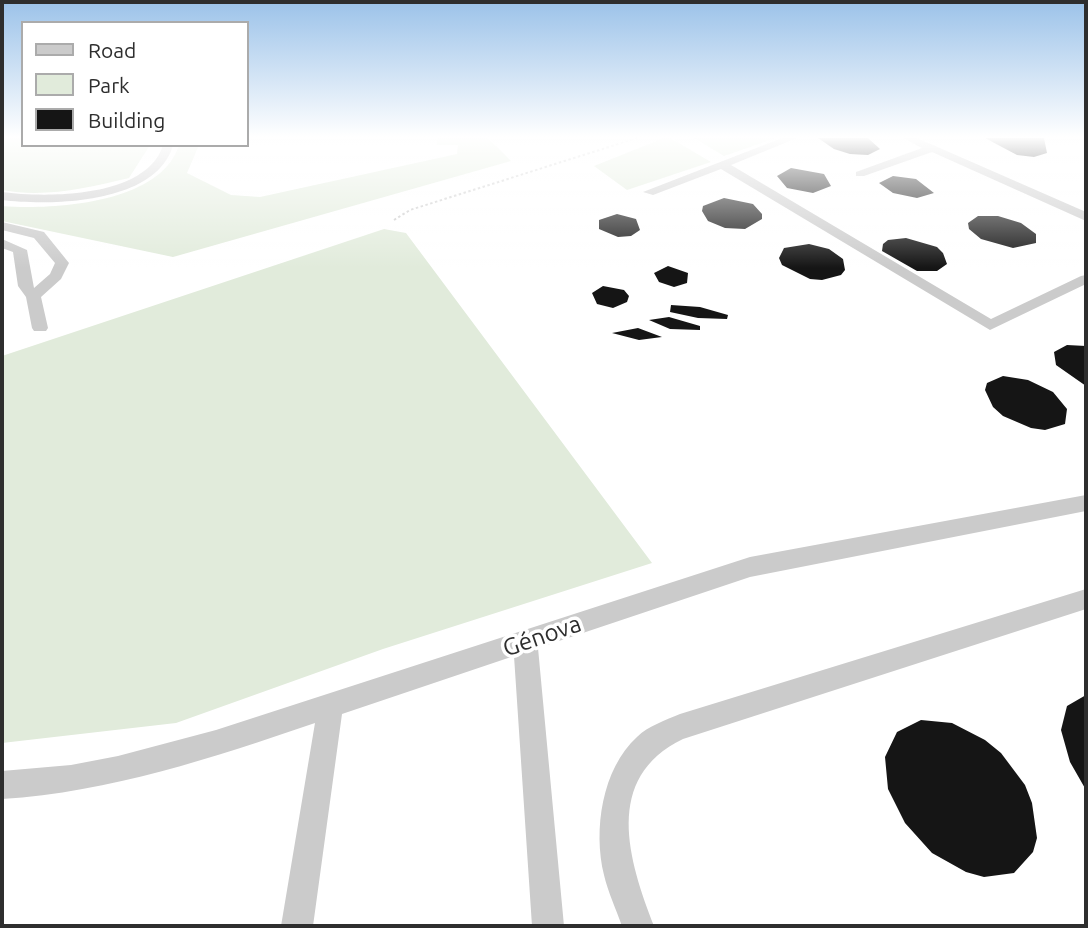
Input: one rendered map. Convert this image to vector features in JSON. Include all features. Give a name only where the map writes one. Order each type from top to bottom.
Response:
[{"type":"street","points":[[2,196],[38,200],[108,189],[126,181]]},
{"type":"street","points":[[649,192],[678,181]]},
{"type":"street","points":[[749,181],[990,325],[1086,279]]},
{"type":"street","points":[[1013,181],[1086,217]]},
{"type":"street","points":[[1031,181],[1086,203]]},
{"type":"street","points":[[2,243],[19,253],[25,286],[33,296]]},
{"type":"street","points":[[2,251],[19,253]]},
{"type":"street","points":[[2,262],[19,253]]},
{"type":"street","name":"Génova","points":[[2,786],[71,779],[118,770],[330,708],[750,567],[1086,503]]},
{"type":"street","points":[[638,926],[618,873],[615,819],[629,770],[648,744],[680,727],[1086,599]]},
{"type":"street","points":[[525,641],[548,926]]},
{"type":"street","points":[[297,926],[330,708]]},
{"type":"lane","points":[[2,226],[39,235],[62,263],[56,276],[33,296],[40,328]]},
{"type":"path","points":[[394,220],[410,210],[500,181]]},
{"type":"green space","points":[[2,181],[114,181],[66,191],[34,193],[2,190]]},
{"type":"green space","points":[[148,181],[204,181],[231,195],[260,197],[332,181],[440,181],[173,257],[2,221],[2,206],[75,204],[128,191]]},
{"type":"green space","points":[[615,181],[653,181],[627,190]]},
{"type":"green space","points":[[384,229],[406,233],[652,563],[383,649],[176,723],[2,743],[2,356]]},
{"type":"building","points":[[781,181],[828,181],[831,186],[813,193],[787,188]]},
{"type":"building","points":[[919,181],[934,193],[917,198],[893,193],[879,183]]},
{"type":"building","points":[[724,198],[753,204],[762,214],[762,219],[745,229],[725,228],[708,221],[702,211],[703,206]]},
{"type":"building","points":[[617,214],[636,219],[640,230],[631,236],[618,237],[599,229],[599,220]]},
{"type":"building","points":[[978,216],[998,216],[1021,223],[1036,234],[1036,243],[1013,248],[981,239],[969,229],[968,223]]},
{"type":"building","points":[[906,238],[937,247],[943,253],[947,264],[937,271],[917,271],[882,251],[883,244],[888,240]]},
{"type":"building","points":[[809,244],[829,249],[843,259],[845,270],[841,275],[822,280],[810,279],[782,265],[779,258],[784,248]]},
{"type":"building","points":[[668,266],[688,273],[687,283],[674,287],[659,282],[654,273]]},
{"type":"building","points":[[603,286],[624,290],[629,296],[627,302],[613,308],[597,304],[592,293]]},
{"type":"building","points":[[671,305],[700,307],[728,315],[727,319],[698,318],[670,312]]},
{"type":"building","points":[[669,317],[700,326],[700,330],[670,329],[649,320]]},
{"type":"building","points":[[638,328],[662,337],[639,340],[612,333]]},
{"type":"building","points":[[1067,345],[1086,346],[1086,386],[1056,365],[1054,352]]},
{"type":"building","points":[[1003,376],[1028,380],[1053,392],[1067,409],[1065,424],[1045,430],[1031,428],[1003,416],[993,407],[985,390],[987,383]]},
{"type":"building","points":[[1086,695],[1086,790],[1070,762],[1061,730],[1067,706]]},
{"type":"building","points":[[921,720],[952,723],[985,740],[1001,753],[1025,785],[1032,803],[1037,838],[1033,852],[1014,873],[984,877],[966,872],[932,853],[905,823],[888,789],[885,757],[897,732]]}]
